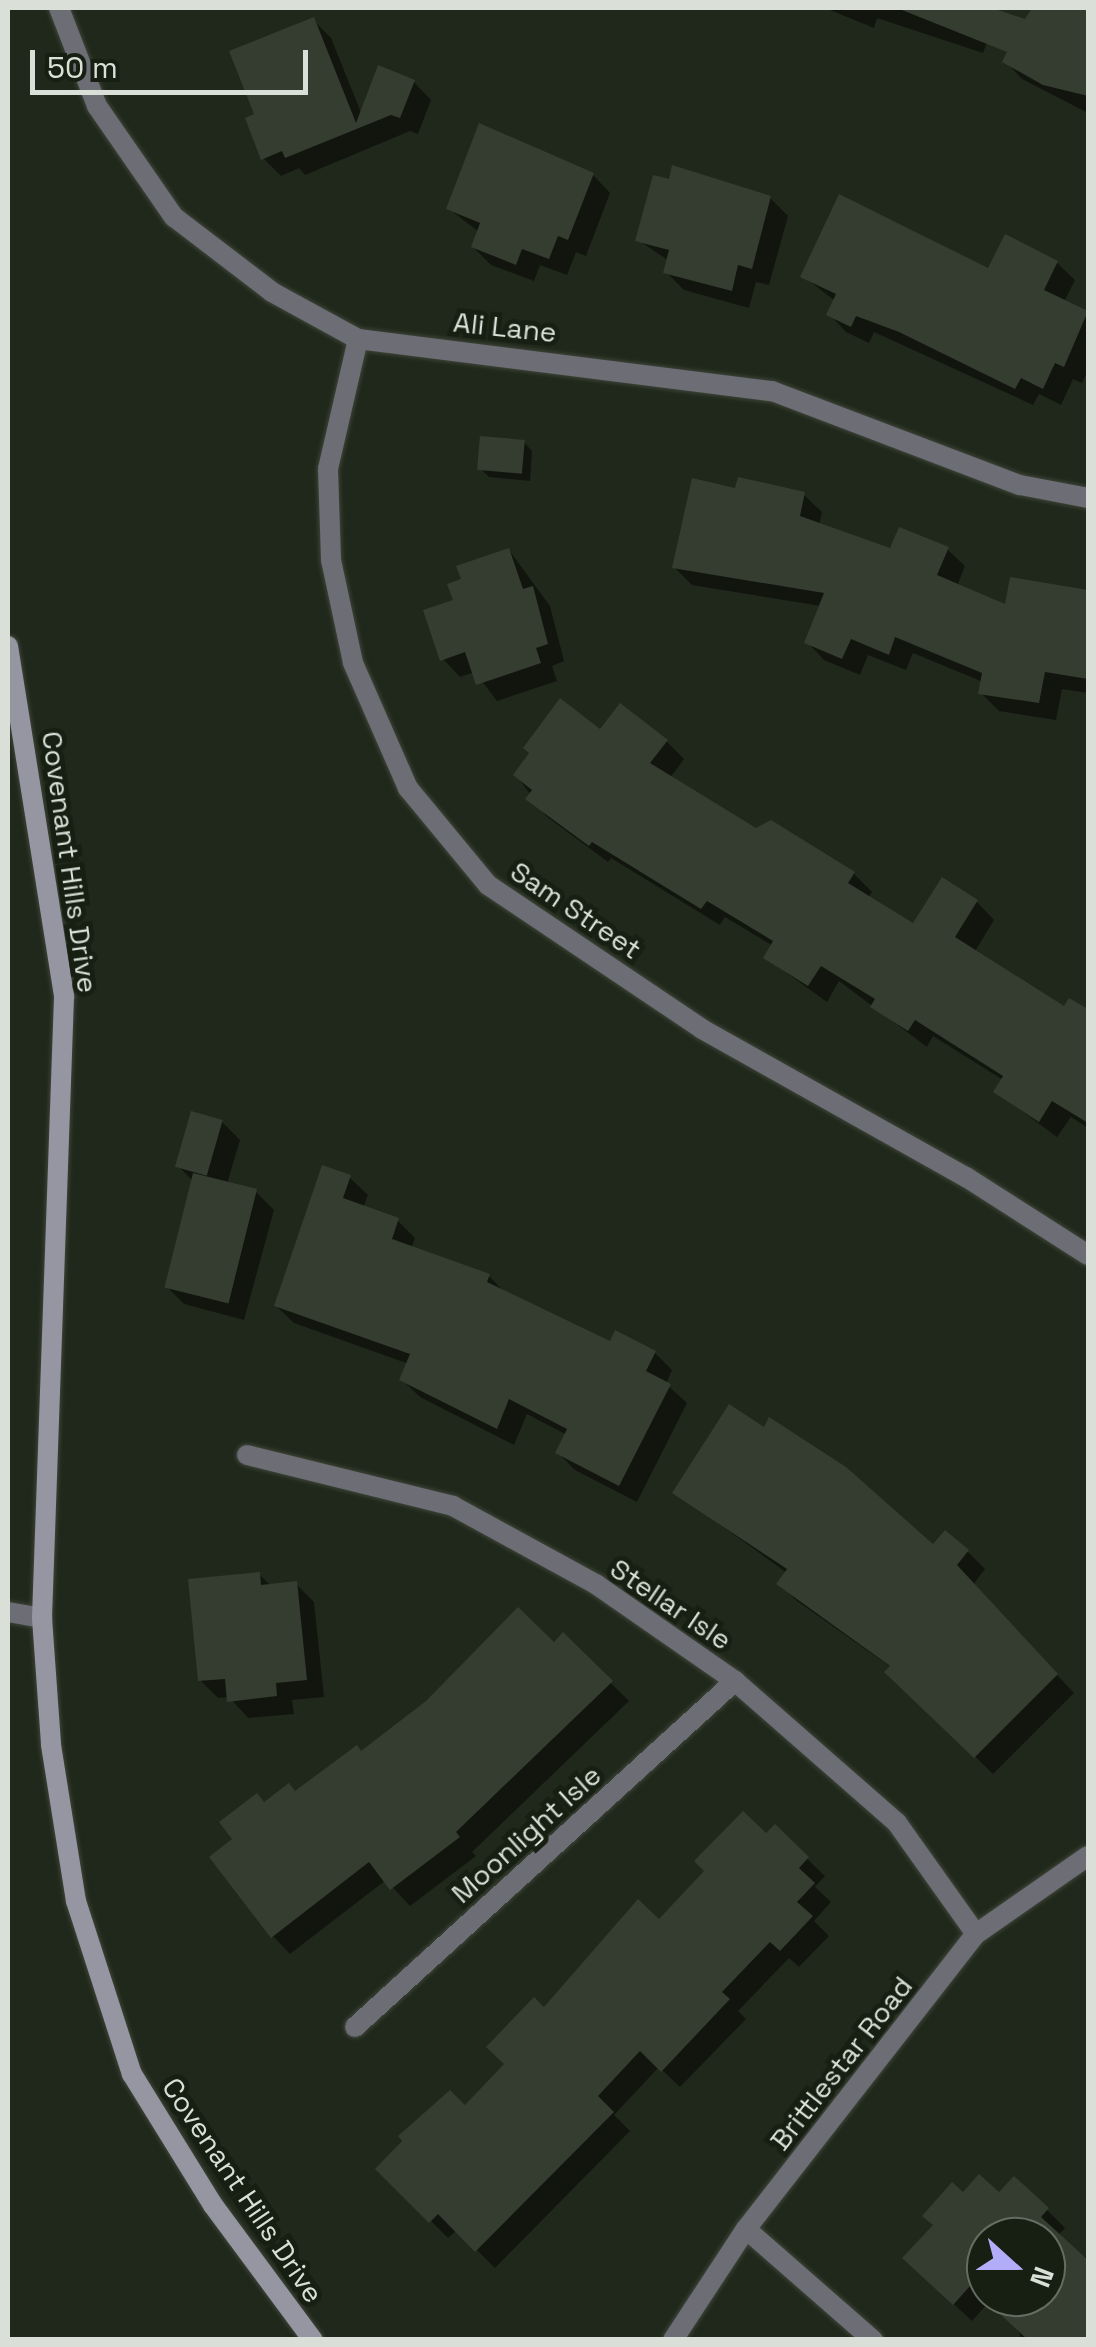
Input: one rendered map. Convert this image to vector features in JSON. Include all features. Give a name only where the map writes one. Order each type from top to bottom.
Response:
[{"type":"street","name":"Ali Lane","points":[[58,8],[96,106],[174,217],[257,281],[358,339],[772,391],[1020,485],[1088,498]]},
{"type":"street","name":"Sam Street","points":[[358,339],[328,469],[331,560],[352,663],[408,788],[488,886],[702,1029],[966,1178],[1088,1255]]},
{"type":"street","name":"Covenant Hills Drive","points":[[8,646],[64,997],[42,1618],[51,1744],[76,1901],[132,2074],[213,2205],[312,2340]]},
{"type":"street","name":"Stellar Isle","points":[[247,1455],[453,1506],[597,1585],[735,1680],[897,1823],[976,1934]]},
{"type":"street","points":[[8,1612],[42,1618]]},
{"type":"street","name":"Moonlight Isle","points":[[354,2027],[735,1680]]},
{"type":"street","name":"Brittlestar Road","points":[[673,2340],[746,2230],[976,1934],[1088,1856]]},
{"type":"street","points":[[746,2230],[873,2340]]},
{"type":"building","points":[[897,8],[992,8],[1025,19],[1032,8],[1088,8],[1088,96],[1043,85],[1002,62],[1007,52]]},
{"type":"building","points":[[314,17],[356,123],[378,65],[415,80],[400,118],[391,115],[285,158],[282,151],[261,160],[245,118],[254,114],[229,51]]},
{"type":"building","points":[[479,123],[594,173],[568,240],[558,236],[549,259],[522,249],[516,265],[471,247],[480,223],[446,209]]},
{"type":"building","points":[[672,165],[771,196],[752,269],[738,265],[732,291],[663,273],[669,250],[635,241],[653,175],[669,179]]},
{"type":"building","points":[[839,194],[988,268],[1005,234],[1058,261],[1044,290],[1088,311],[1064,367],[1055,363],[1043,389],[1021,378],[1015,389],[899,332],[856,316],[851,327],[826,315],[836,294],[800,277]]},
{"type":"building","points":[[480,436],[525,440],[522,474],[477,470]]},
{"type":"building","points":[[738,477],[805,492],[800,516],[890,548],[899,527],[949,547],[937,575],[1005,604],[1010,577],[1088,590],[1088,679],[1045,672],[1039,703],[978,694],[982,673],[895,637],[889,655],[851,639],[842,659],[804,643],[824,593],[672,568],[692,478],[735,488]]},
{"type":"building","points":[[509,548],[523,589],[533,586],[548,644],[536,648],[541,663],[476,685],[465,652],[440,661],[423,610],[453,600],[447,584],[461,579],[456,566]]},
{"type":"building","points":[[560,698],[600,729],[620,703],[668,740],[650,763],[756,828],[771,820],[855,872],[848,883],[913,923],[942,877],[978,900],[955,937],[1064,1006],[1069,998],[1088,1009],[1088,1123],[1052,1101],[1039,1122],[993,1092],[1003,1076],[915,1020],[908,1031],[870,1007],[875,999],[821,966],[808,986],[763,958],[773,941],[707,901],[701,909],[592,842],[589,846],[525,799],[532,790],[513,775],[529,753],[523,748]]},
{"type":"building","points":[[191,1111],[223,1120],[207,1176],[175,1167]]},
{"type":"building","points":[[322,1165],[351,1175],[343,1198],[399,1218],[392,1239],[490,1274],[487,1282],[610,1341],[615,1330],[656,1351],[646,1371],[671,1384],[619,1486],[555,1453],[567,1429],[509,1399],[497,1429],[399,1380],[410,1354],[274,1306]]},
{"type":"building","points":[[193,1173],[257,1189],[228,1303],[164,1287]]},
{"type":"building","points":[[729,1404],[764,1427],[769,1417],[846,1467],[933,1544],[945,1530],[969,1550],[957,1565],[1058,1674],[974,1758],[884,1672],[890,1666],[776,1584],[787,1569],[672,1493]]},
{"type":"building","points":[[260,1572],[261,1585],[297,1581],[307,1680],[276,1683],[277,1696],[227,1702],[225,1679],[198,1681],[188,1579]]},
{"type":"building","points":[[518,1607],[554,1642],[563,1632],[613,1681],[456,1832],[460,1837],[390,1890],[369,1862],[271,1938],[209,1857],[232,1839],[219,1822],[257,1793],[264,1802],[289,1783],[295,1791],[357,1745],[361,1751],[426,1701]]},
{"type":"building","points":[[743,1811],[766,1833],[775,1824],[809,1857],[799,1868],[815,1883],[797,1902],[813,1916],[780,1951],[770,1942],[722,1992],[730,1999],[661,2072],[640,2051],[598,2096],[614,2112],[475,2252],[438,2214],[429,2223],[375,2169],[402,2141],[398,2136],[450,2090],[465,2105],[504,2064],[486,2047],[534,1997],[544,2007],[638,1899],[659,1919],[704,1871],[694,1861]]},
{"type":"building","points":[[979,2174],[999,2192],[1014,2176],[1049,2208],[1041,2217],[966,2217],[966,2290],[953,2305],[902,2258],[933,2225],[922,2216],[952,2182],[963,2192]]},
{"type":"building","points":[[1066,2240],[1088,2260],[1088,2340],[1028,2340],[1003,2317],[1066,2317]]}]
